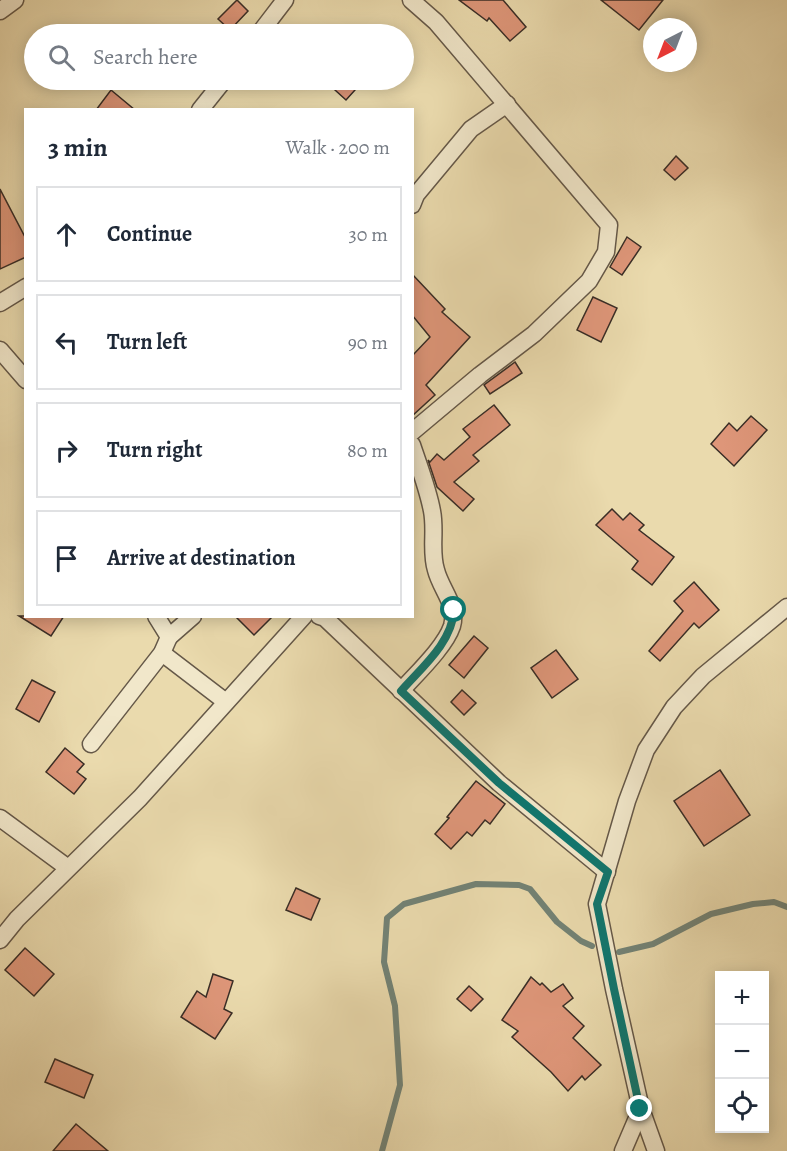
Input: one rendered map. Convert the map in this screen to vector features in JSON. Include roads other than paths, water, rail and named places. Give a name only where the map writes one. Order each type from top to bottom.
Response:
[{"type":"street","points":[[0,11],[15,0]]},
{"type":"street","points":[[267,24],[285,0]]},
{"type":"street","points":[[411,0],[436,22],[609,225],[606,252],[589,282],[534,334],[480,375],[414,430]]},
{"type":"street","points":[[202,108],[216,90]]},
{"type":"street","points":[[414,200],[471,129],[507,104]]},
{"type":"street","points":[[0,303],[24,287]]},
{"type":"street","points":[[0,350],[24,378]]},
{"type":"street","points":[[401,691],[451,629],[454,610],[436,572],[433,559],[432,510],[414,452]]},
{"type":"street","points":[[656,1151],[640,1109],[597,904],[627,801],[646,750],[675,707],[703,676],[787,607]]},
{"type":"street","points":[[157,618],[169,637]]},
{"type":"street","points":[[91,744],[162,653],[169,637],[191,618]]},
{"type":"street","points":[[0,940],[17,919],[140,798],[302,618]]},
{"type":"street","points":[[325,618],[499,783],[608,872]]},
{"type":"street","points":[[162,653],[225,702]]},
{"type":"street","points":[[0,818],[68,868]]},
{"type":"street","points":[[623,1151],[640,1109]]},
{"type":"waterway","points":[[382,1151],[400,1085],[395,1006],[384,962],[387,918],[404,904],[476,884],[519,885],[530,889],[557,922],[581,941],[592,946]]},
{"type":"waterway","points":[[619,952],[653,944],[711,914],[753,904],[774,902],[787,907]]}]
